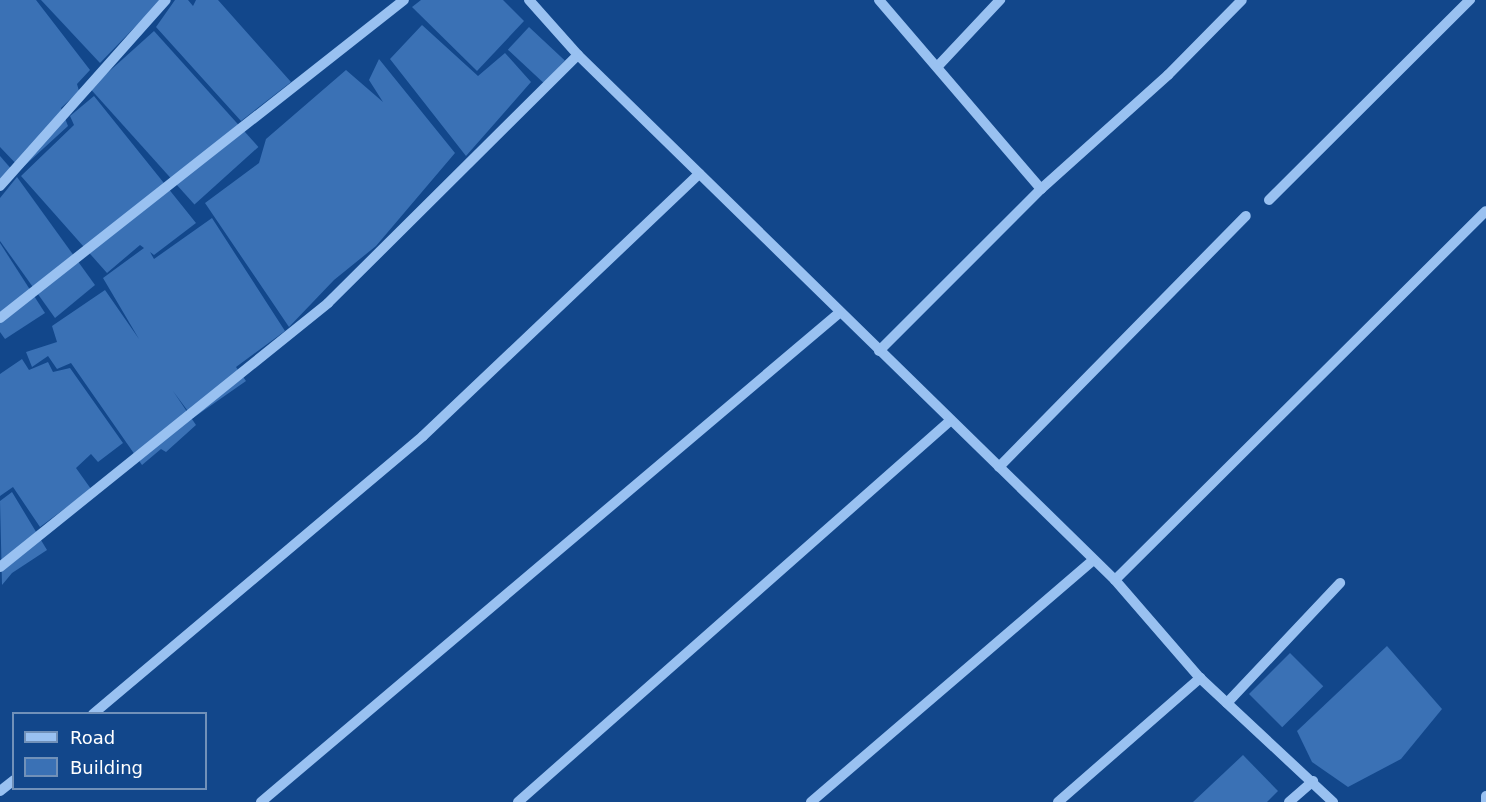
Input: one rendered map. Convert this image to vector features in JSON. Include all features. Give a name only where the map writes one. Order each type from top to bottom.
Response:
[{"type":"street","points":[[0,186],[166,0]]},
{"type":"street","points":[[0,318],[404,0]]},
{"type":"street","points":[[529,0],[578,55],[839,313],[1115,580],[1200,678],[1333,802]]},
{"type":"street","points":[[879,0],[938,66],[1041,189]]},
{"type":"street","points":[[938,66],[1000,0]]},
{"type":"street","points":[[879,351],[1041,189],[1168,75],[1242,0]]},
{"type":"street","points":[[1269,200],[1470,0]]},
{"type":"street","points":[[0,567],[328,303],[578,55]]},
{"type":"street","points":[[95,712],[423,436],[699,174]]},
{"type":"street","points":[[1115,580],[1486,211]]},
{"type":"street","points":[[999,467],[1246,216]]},
{"type":"street","points":[[261,802],[839,313]]},
{"type":"street","points":[[518,802],[951,420]]},
{"type":"street","points":[[811,802],[1094,560]]},
{"type":"street","points":[[1227,703],[1340,583]]},
{"type":"street","points":[[1058,802],[1200,678]]},
{"type":"street","points":[[1289,802],[1313,781]]},
{"type":"street","points":[[0,791],[12,782]]},
{"type":"street","points":[[1486,796],[1486,802]]},
{"type":"building","points":[[0,0],[36,0],[90,70],[77,84],[79,91],[61,108],[68,126],[21,169],[0,147]]},
{"type":"building","points":[[41,0],[161,0],[100,63]]},
{"type":"building","points":[[175,0],[188,0],[193,6],[196,0],[218,0],[291,82],[241,121],[156,27]]},
{"type":"building","points":[[421,0],[503,0],[524,21],[477,71],[412,7]]},
{"type":"building","points":[[422,25],[478,76],[505,53],[531,82],[466,156],[390,59]]},
{"type":"building","points":[[529,27],[565,60],[544,83],[508,50]]},
{"type":"building","points":[[154,31],[258,147],[194,204],[90,89]]},
{"type":"building","points":[[379,59],[455,153],[376,246],[334,280],[289,327],[205,203],[259,163],[266,139],[346,70],[383,102],[369,80]]},
{"type":"building","points":[[94,96],[196,223],[154,255],[150,252],[154,259],[212,218],[285,331],[236,367],[246,381],[193,418],[173,391],[196,425],[166,452],[161,449],[142,465],[71,363],[57,369],[48,356],[32,367],[26,352],[57,342],[52,326],[105,290],[139,339],[103,278],[144,248],[140,245],[107,273],[21,176],[74,125],[70,116]]},
{"type":"building","points":[[0,156],[13,171],[0,180]]},
{"type":"building","points":[[17,177],[95,285],[55,318],[0,241],[0,198]]},
{"type":"building","points":[[0,243],[45,313],[5,339],[0,332]]},
{"type":"building","points":[[22,359],[29,370],[48,362],[53,372],[70,368],[123,443],[98,462],[91,454],[76,468],[91,489],[40,527],[13,487],[0,496],[0,374]]},
{"type":"building","points":[[12,492],[47,550],[12,573],[2,585],[0,501]]},
{"type":"building","points":[[1387,646],[1442,709],[1401,759],[1348,787],[1312,762],[1297,731]]},
{"type":"building","points":[[1290,653],[1323,686],[1282,727],[1249,694]]},
{"type":"building","points":[[1243,755],[1278,791],[1267,802],[1193,802]]}]
